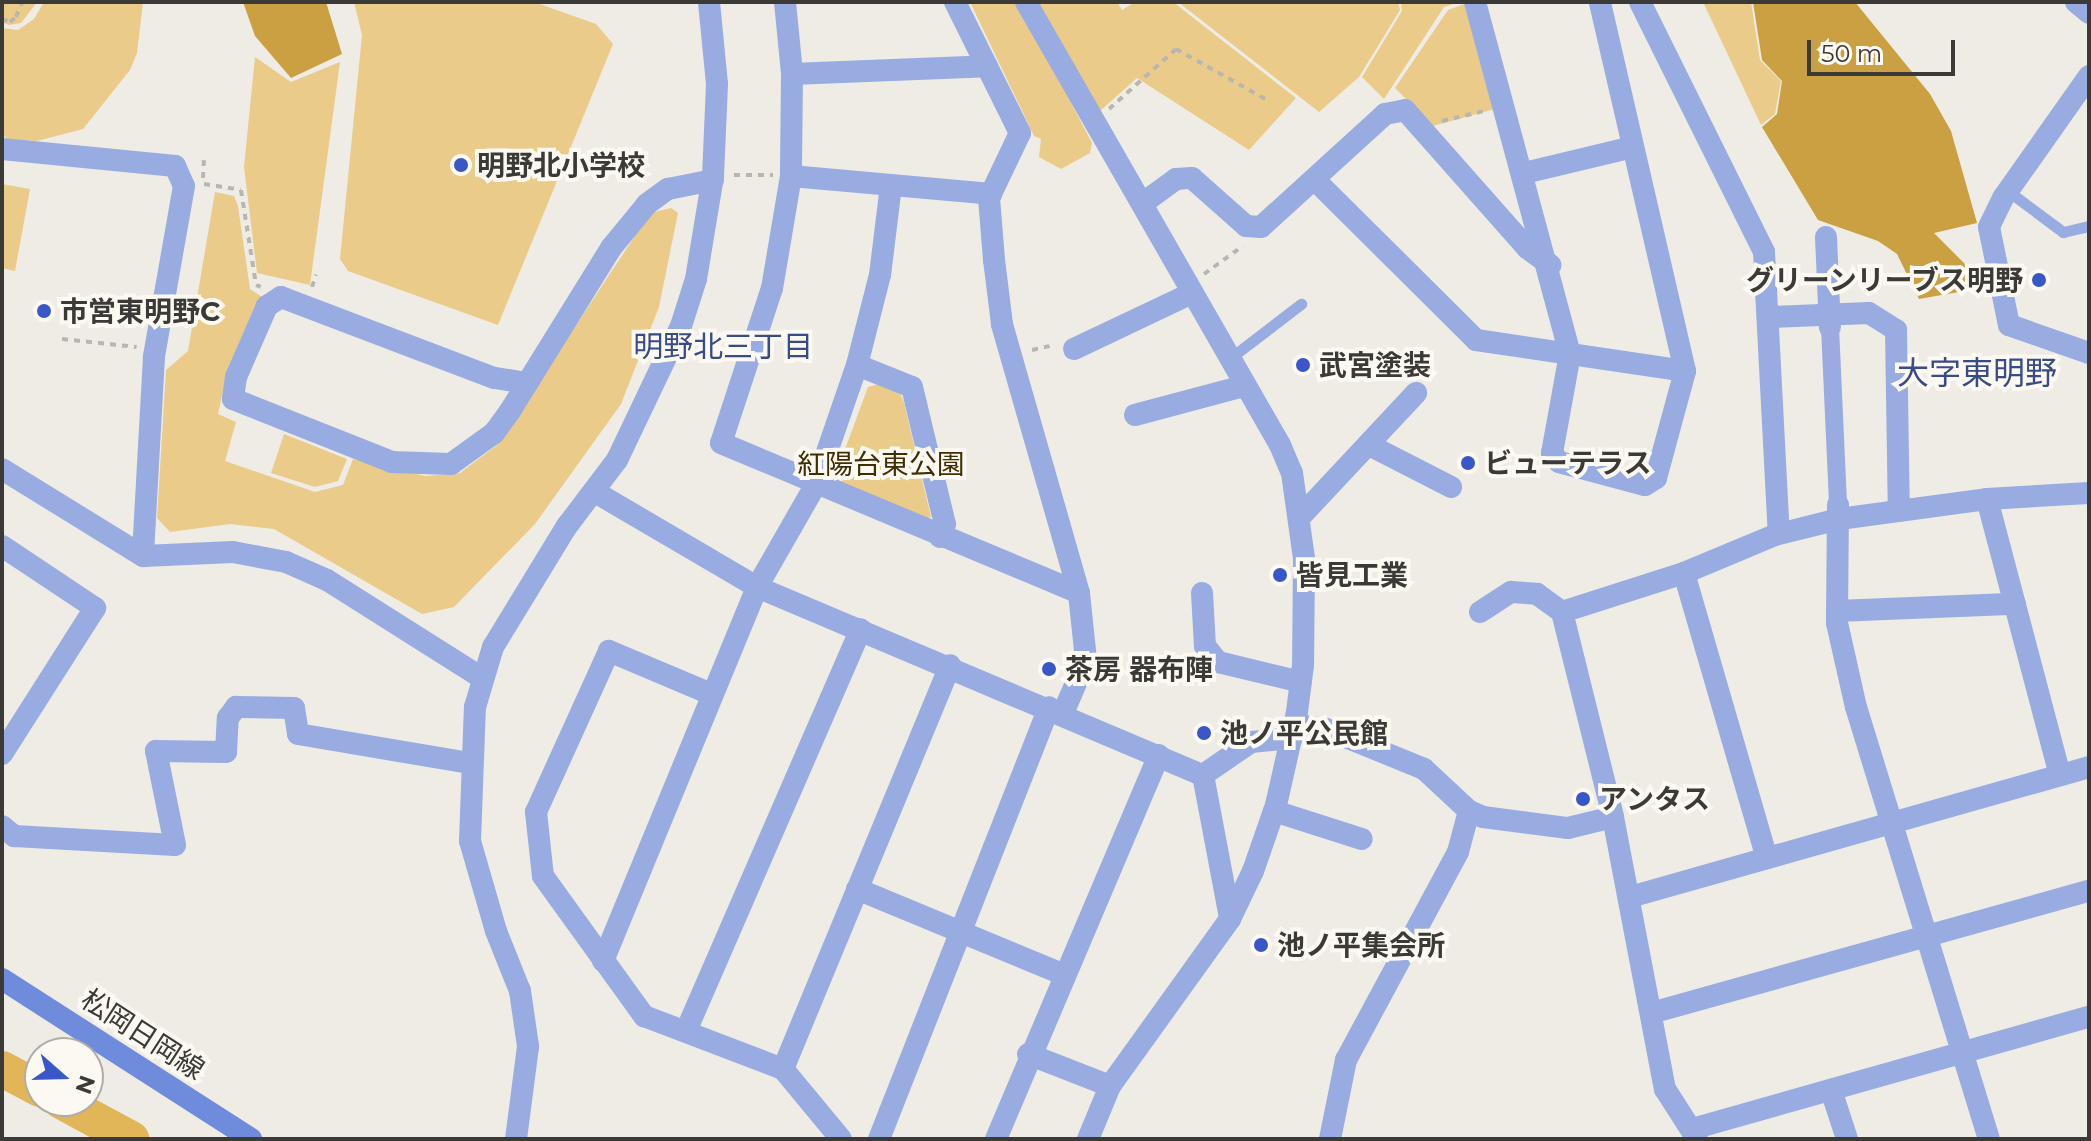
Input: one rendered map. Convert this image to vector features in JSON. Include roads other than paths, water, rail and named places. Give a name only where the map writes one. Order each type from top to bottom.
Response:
[{"type":"main road","name":"松岡日岡線","points":[[2,979],[251,1139]]},
{"type":"street","points":[[516,1139],[528,1046],[520,991],[496,931],[470,841],[470,763],[482,678],[507,622],[567,526],[595,492],[638,423],[681,326],[696,279],[720,178],[717,84],[709,2]]},
{"type":"street","points":[[785,2],[792,74],[791,176],[772,288],[721,443],[1079,593]]},
{"type":"street","points":[[879,1139],[960,932],[1056,710],[1086,660],[1079,593],[1011,355],[994,260],[991,194],[1020,133],[955,2]]},
{"type":"street","points":[[1026,2],[1092,124],[1143,203],[1227,360],[1280,445],[1300,517],[1305,610],[1301,682],[1293,732],[1274,811],[1230,919],[1110,1086],[1088,1139]]},
{"type":"street","points":[[1475,2],[1550,265],[1570,354],[1552,453],[1559,462],[1645,485],[1656,478],[1685,371],[1600,2]]},
{"type":"street","points":[[1640,2],[1764,252],[1770,317],[1779,534]]},
{"type":"street","points":[[2076,2],[2089,13]]},
{"type":"street","points":[[792,74],[987,66]]},
{"type":"street","points":[[2089,76],[2008,191],[1989,227],[2009,325],[2089,353]]},
{"type":"street","points":[[1143,203],[1176,179],[1192,178],[1246,226],[1261,227],[1385,114],[1405,110],[1527,248],[1550,265]]},
{"type":"street","points":[[1524,173],[1633,147]]},
{"type":"street","points":[[2,149],[175,166],[184,186],[156,349],[143,556]]},
{"type":"street","points":[[791,176],[991,194]]},
{"type":"street","points":[[527,383],[494,378],[281,297],[267,306],[236,377],[233,399],[392,462],[451,464],[494,433],[527,383],[611,248],[647,204],[668,189],[720,178]]},
{"type":"street","points":[[1315,180],[1476,340],[1685,371]]},
{"type":"street","points":[[603,961],[757,587],[816,484],[857,365],[880,275],[891,186]]},
{"type":"street","points":[[1826,237],[1839,512],[1837,611],[1856,707],[1960,1054],[1989,1139]]},
{"type":"street","points":[[1065,346],[1189,290]]},
{"type":"street","points":[[1770,317],[1830,320],[1869,313],[1896,330],[1899,511]]},
{"type":"street","points":[[857,365],[912,387],[945,524],[940,537]]},
{"type":"street","points":[[1135,415],[1243,386]]},
{"type":"street","points":[[1300,517],[1371,446],[1416,393]]},
{"type":"street","points":[[1371,446],[1451,487]]},
{"type":"street","points":[[2,469],[143,556],[233,552],[286,562],[327,580],[482,678]]},
{"type":"street","points":[[595,492],[757,587],[950,665],[1203,775]]},
{"type":"street","points":[[1562,612],[1684,573],[1839,512],[1899,511],[1987,499],[2089,493]]},
{"type":"street","points":[[1987,499],[2060,775]]},
{"type":"street","points":[[2,546],[95,608],[2,754]]},
{"type":"street","points":[[1684,573],[1767,858]]},
{"type":"street","points":[[1480,612],[1511,592],[1537,594],[1562,612],[1613,817],[1665,1089],[1694,1134],[1831,1090],[2089,1017]]},
{"type":"street","points":[[1202,593],[1205,646],[1218,662],[1301,682]]},
{"type":"street","points":[[1837,611],[2015,604]]},
{"type":"street","points":[[686,1031],[861,629]]},
{"type":"street","points":[[711,694],[609,651],[536,812],[543,876],[644,1016],[783,1069],[841,1139]]},
{"type":"street","points":[[783,1069],[950,665]]},
{"type":"street","points":[[2,826],[14,836],[175,845],[156,751],[226,752],[228,718],[236,707],[294,708],[298,734],[470,763]]},
{"type":"street","points":[[1203,775],[1251,742],[1293,732],[1326,729],[1424,769],[1469,811],[1546,828],[1613,817]]},
{"type":"street","points":[[996,1139],[1028,1054],[1159,755]]},
{"type":"street","points":[[1630,897],[2089,767]]},
{"type":"street","points":[[1203,775],[1230,919]]},
{"type":"street","points":[[1274,811],[1362,839]]},
{"type":"street","points":[[1330,1139],[1346,1060],[1458,852],[1469,811]]},
{"type":"street","points":[[857,889],[1062,974]]},
{"type":"street","points":[[1651,1013],[2089,891]]},
{"type":"street","points":[[1028,1054],[1110,1086]]},
{"type":"street","points":[[1831,1090],[1847,1139]]},
{"type":"lane","points":[[2008,191],[2063,232],[2089,226]]},
{"type":"lane","points":[[1227,360],[1301,304]]},
{"type":"waterway","points":[[2,1069],[24,1081]]},
{"type":"waterway","points":[[90,1117],[131,1139]]},
{"type":"place","name":"明野北小学校","points":[[461,165]]},
{"type":"place","name":"グリーンリーブス明野","points":[[2039,280]]},
{"type":"place","name":"市営東明野C","points":[[44,311]]},
{"type":"place","name":"武宮塗装","points":[[1303,365]]},
{"type":"place","name":"ビューテラス","points":[[1468,463]]},
{"type":"place","name":"皆見工業","points":[[1280,575]]},
{"type":"place","name":"茶房 器布陣","points":[[1049,669]]},
{"type":"place","name":"池ノ平公民館","points":[[1204,733]]},
{"type":"place","name":"アンタス","points":[[1583,799]]},
{"type":"place","name":"池ノ平集会所","points":[[1261,945]]},
{"type":"district","name":"明野北三丁目","points":[[723,347]]},
{"type":"district","name":"大字東明野","points":[[1977,373]]},
{"type":"park label","name":"紅陽台東公園","points":[[881,464]]}]
